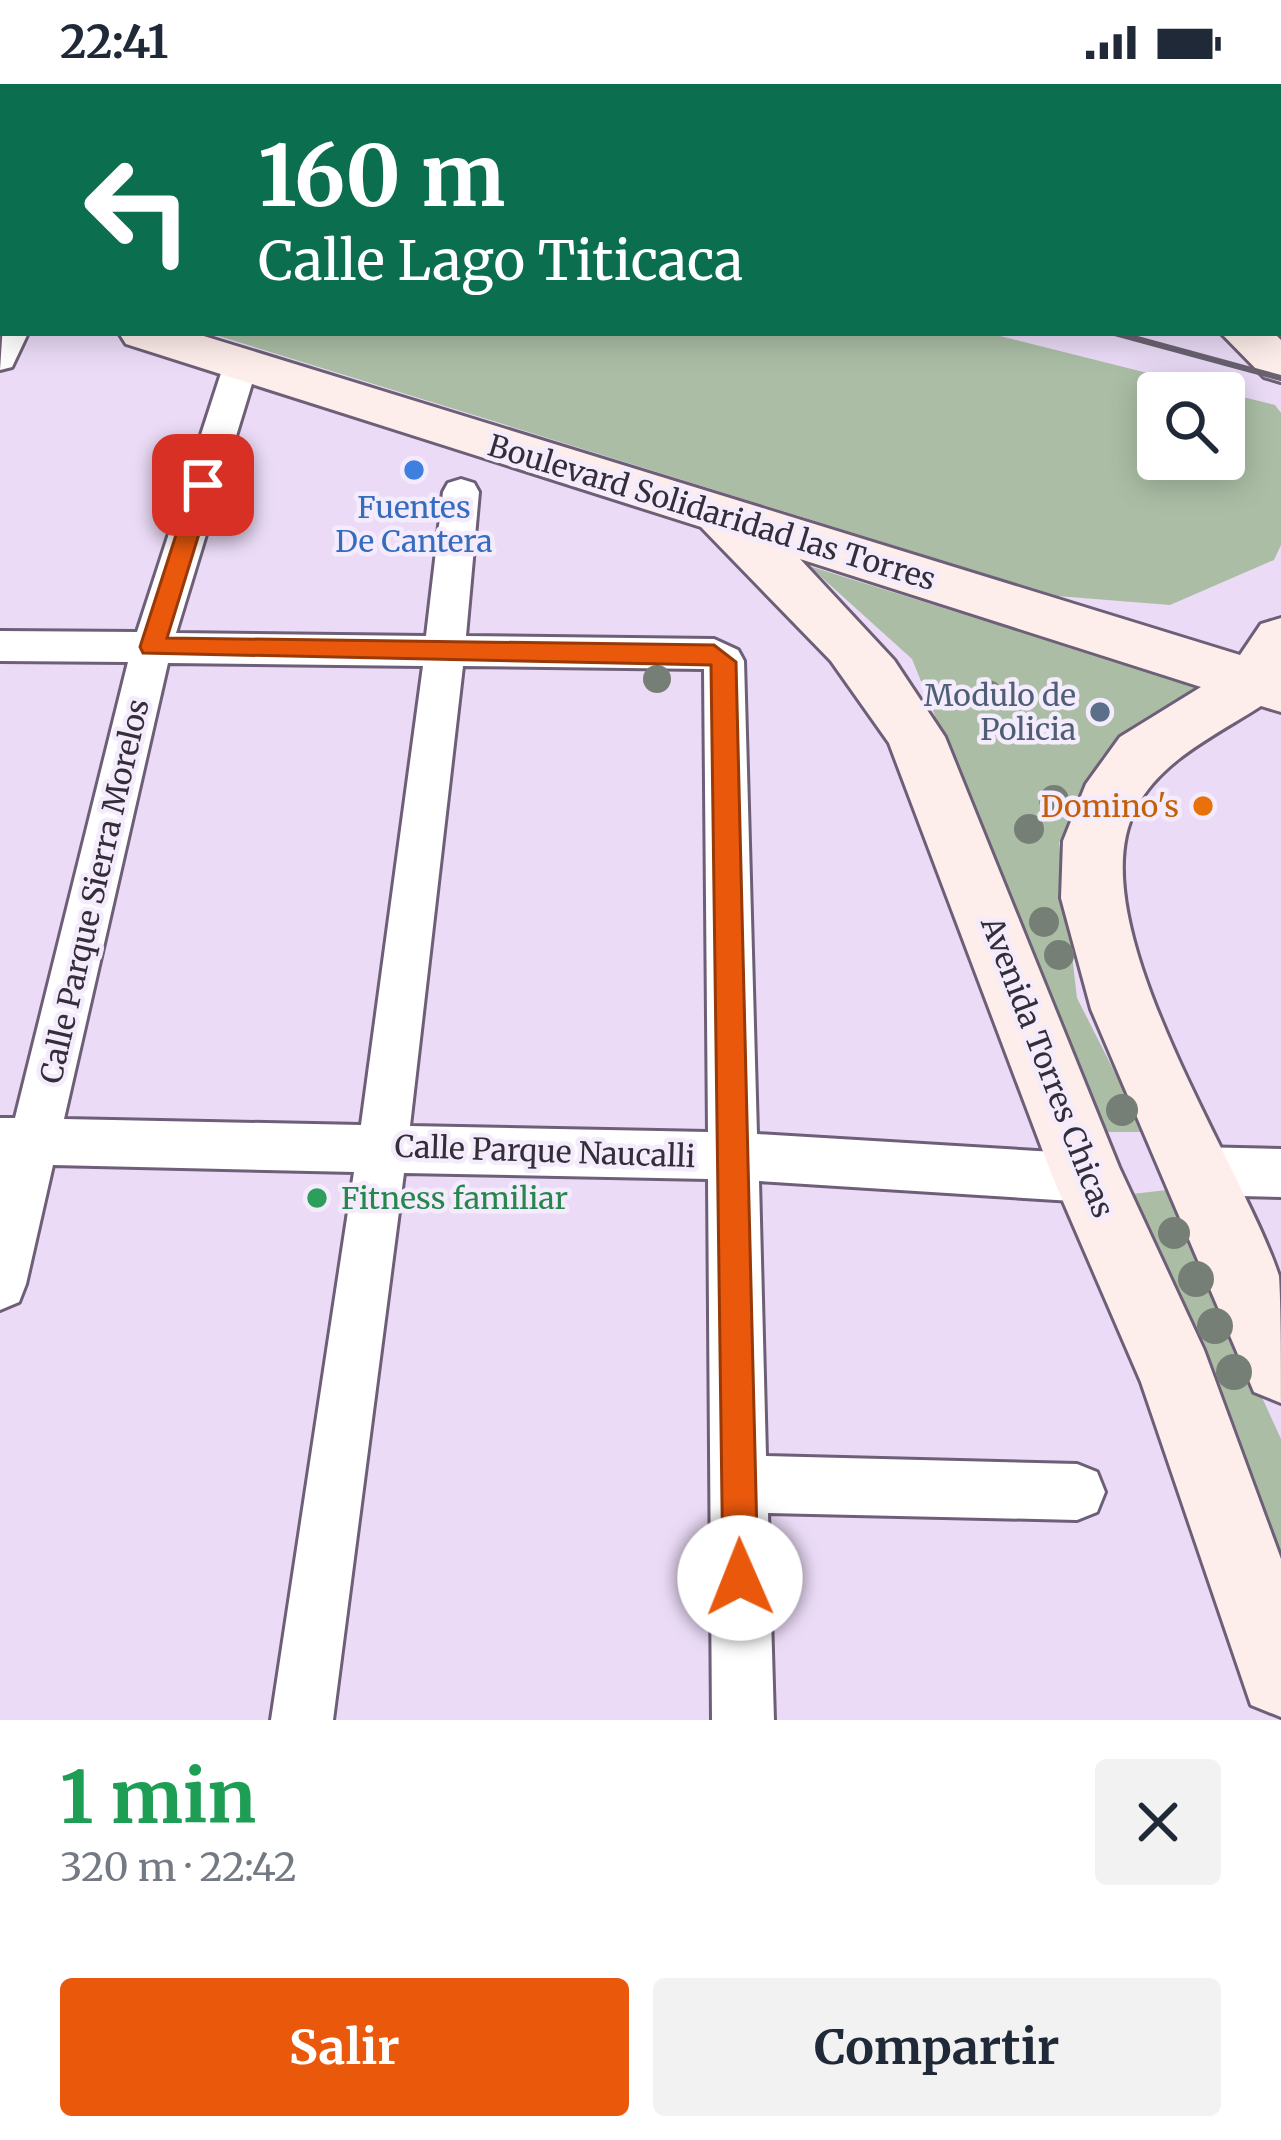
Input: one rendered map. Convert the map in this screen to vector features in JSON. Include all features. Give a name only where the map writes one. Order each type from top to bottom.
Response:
[{"type":"main road","name":"Boulevard Solidaridad las Torres","points":[[152,336],[721,516],[1272,670]]},
{"type":"main road","points":[[1247,336],[1281,366]]},
{"type":"main road","name":"Avenida Torres Chicas","points":[[721,516],[847,638],[886,685],[916,737],[1088,1178],[1177,1376],[1281,1675]]},
{"type":"main road","points":[[1272,670],[1141,754],[1107,801],[1094,842],[1092,898],[1124,1009],[1281,1365]]},
{"type":"main road","points":[[1088,1178],[1136,1163],[1197,1171]]},
{"type":"street","name":"Calle Parque Sierra Morelos","points":[[0,1284],[17,1141],[152,647],[241,364]]},
{"type":"street","points":[[302,1720],[446,654],[461,492]]},
{"type":"street","points":[[0,646],[714,654],[725,667],[742,1720]]},
{"type":"street","name":"Calle Parque Naucalli","points":[[17,1141],[730,1156],[1088,1178]]},
{"type":"street","points":[[1197,1171],[1281,1173]]},
{"type":"street","points":[[739,1484],[1077,1492]]},
{"type":"green space","points":[[219,336],[1000,336],[1143,372],[1137,372],[1137,480],[1245,480],[1245,397],[1275,405],[1281,413],[1281,545],[1274,560],[1170,605],[1057,596]]},
{"type":"green space","points":[[809,566],[1200,688],[1102,756],[1059,843],[1077,998],[1145,1132],[1104,1132],[912,659]]},
{"type":"green space","points":[[1167,1190],[1281,1439],[1281,1607],[1123,1195]]},
{"type":"railway","points":[[1126,336],[1281,378]]},
{"type":"place","name":"Fuentes De Cantera","points":[[414,470]]},
{"type":"place","name":"Modulo de Policia","points":[[1100,712]]},
{"type":"place","name":"Domino's","points":[[1203,806]]},
{"type":"place","name":"Fitness familiar","points":[[317,1198]]},
{"type":"route","points":[[203,485],[152,647],[714,654],[724,662],[740,1578]]}]
